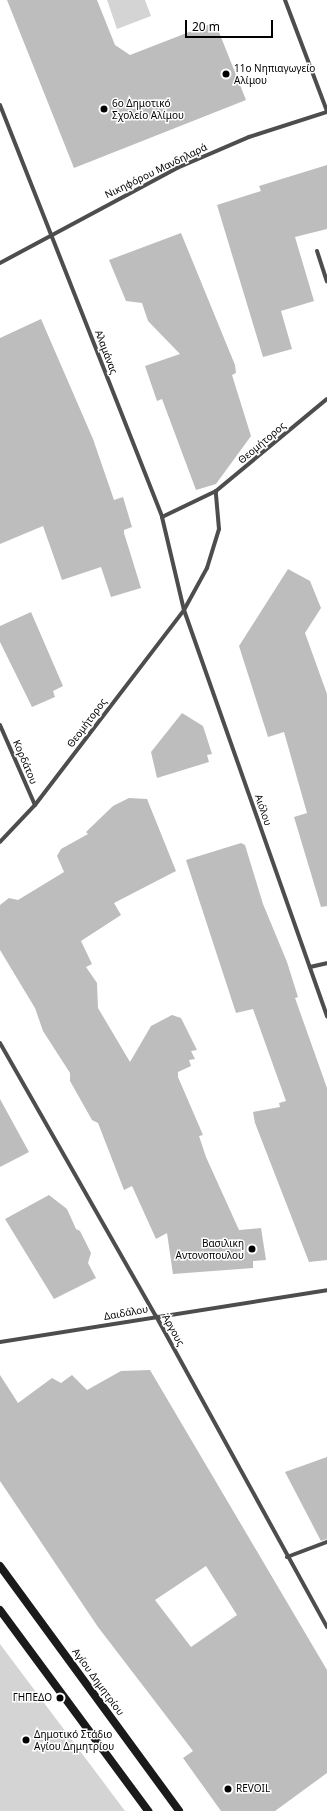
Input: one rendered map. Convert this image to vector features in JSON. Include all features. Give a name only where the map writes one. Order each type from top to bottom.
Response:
[{"type":"main road","name":"Αγίου Δημητρίου","points":[[0,1566],[179,1811]]},
{"type":"main road","points":[[0,1610],[148,1811]]},
{"type":"street","points":[[284,0],[327,111]]},
{"type":"street","name":"Αλαμάνας","points":[[0,105],[53,235],[162,517],[184,610]]},
{"type":"street","name":"Νικηφόρου Μανδηλαρά","points":[[0,263],[178,168],[249,137],[327,111]]},
{"type":"street","points":[[317,251],[327,280]]},
{"type":"street","name":"Θεομήτορος","points":[[162,517],[216,491],[327,399]]},
{"type":"street","name":"Θεομήτορος","points":[[0,842],[35,805],[184,610],[207,568],[219,529],[216,491]]},
{"type":"street","name":"Αιόλου","points":[[184,610],[327,1017]]},
{"type":"street","name":"Κορδάτου","points":[[0,725],[35,805]]},
{"type":"street","points":[[310,967],[327,963]]},
{"type":"street","name":"Άργους","points":[[0,1043],[156,1316],[287,1557],[327,1627]]},
{"type":"street","name":"Δαιδάλου","points":[[0,1342],[327,1290]]},
{"type":"street","points":[[287,1557],[327,1542]]},
{"type":"shaded area","points":[[107,0],[145,0],[151,16],[117,29]]},
{"type":"shaded area","name":"Δημοτικό Στάδιο Αγίου Δημητρίου","points":[[0,1644],[125,1811],[0,1811]]},
{"type":"building","name":"6ο Δημοτικό Σχολείο Αλίμου","points":[[7,0],[97,0],[115,45],[130,55],[215,22],[246,100],[74,168]]},
{"type":"building","points":[[327,165],[327,229],[295,237],[314,301],[281,311],[292,349],[263,357],[217,205],[261,191],[259,186]]},
{"type":"building","points":[[181,233],[235,365],[236,373],[232,375],[251,436],[216,484],[196,490],[162,399],[157,401],[145,366],[180,354],[148,321],[142,303],[126,301],[109,260]]},
{"type":"building","points":[[41,319],[93,439],[114,500],[123,497],[132,527],[124,530],[124,533],[141,588],[111,597],[101,567],[62,580],[43,526],[0,544],[0,338]]},
{"type":"building","points":[[288,569],[310,581],[321,608],[305,633],[327,694],[327,906],[321,907],[294,817],[307,813],[284,732],[268,737],[239,646]]},
{"type":"building","points":[[31,612],[63,686],[53,691],[55,697],[32,707],[0,642],[0,626]]},
{"type":"building","points":[[182,713],[203,726],[212,754],[207,755],[209,762],[157,778],[151,752]]},
{"type":"building","points":[[129,798],[147,799],[176,871],[114,903],[121,915],[81,941],[92,964],[86,967],[97,983],[98,1008],[130,1062],[151,1026],[172,1015],[181,1018],[197,1050],[191,1051],[195,1059],[189,1060],[191,1066],[178,1072],[178,1077],[203,1135],[199,1136],[206,1157],[239,1230],[261,1228],[266,1260],[253,1261],[253,1268],[173,1274],[167,1233],[156,1239],[132,1186],[124,1190],[98,1123],[92,1120],[70,1081],[70,1073],[43,1031],[35,1008],[0,950],[0,905],[9,898],[18,900],[64,872],[57,856],[61,849],[88,834],[86,832],[113,806]]},
{"type":"building","points":[[241,843],[245,845],[263,904],[287,962],[298,997],[295,998],[327,1088],[327,1260],[309,1262],[255,1123],[253,1112],[280,1107],[279,1103],[286,1101],[253,1009],[236,1013],[186,860]]},
{"type":"building","points":[[0,1099],[29,1152],[0,1167]]},
{"type":"building","points":[[49,1195],[67,1209],[76,1229],[80,1231],[91,1253],[88,1263],[96,1278],[54,1299],[5,1219]]},
{"type":"building","points":[[150,1370],[327,1670],[327,1773],[275,1811],[221,1811],[183,1758],[193,1751],[98,1627],[0,1481],[0,1375],[18,1403],[52,1378],[61,1383],[72,1375],[87,1390],[121,1371]],"holes":[[[206,1566],[237,1615],[191,1647],[155,1600]]]},
{"type":"building","points":[[327,1457],[327,1539],[321,1541],[285,1472]]},
{"type":"place","name":"11ο Νηπιαγωγείο Αλίμου","points":[[226,74]]},
{"type":"place","name":"6ο Δημοτικό Σχολείο Αλίμου","points":[[104,109]]},
{"type":"place","name":"Βασιλικη Αντονοπουλου","points":[[252,1249]]},
{"type":"place","name":"ΓΗΠΕΔΟ","points":[[60,1698]]},
{"type":"place","name":"Δημοτικό Στάδιο Αγίου Δημητρίου","points":[[26,1740]]},
{"type":"place","name":"REVOIL","points":[[228,1789]]}]
